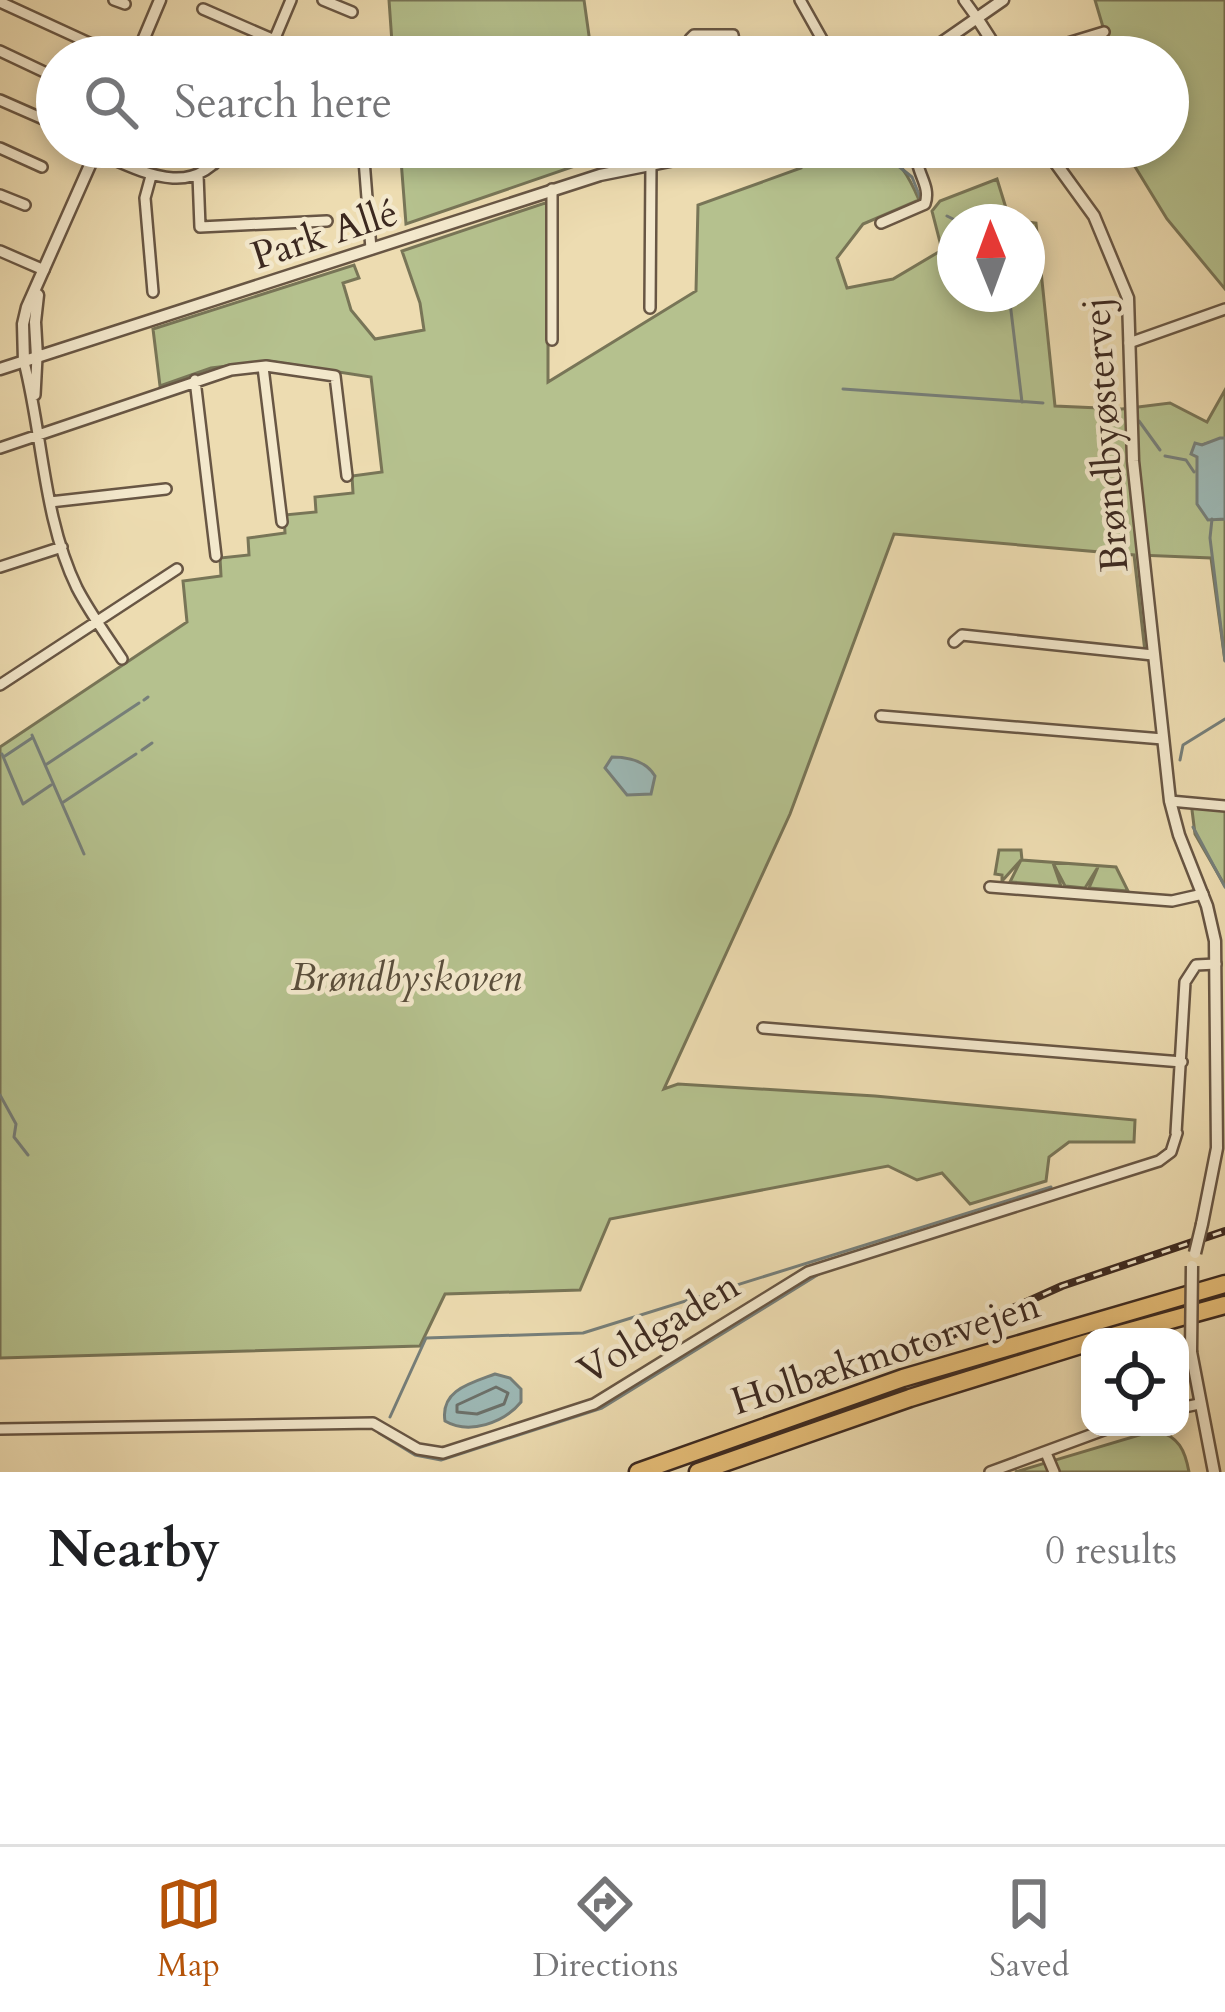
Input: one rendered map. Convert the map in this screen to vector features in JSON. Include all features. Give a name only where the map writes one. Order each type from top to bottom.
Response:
[{"type":"highway","name":"Holbækmotorvejen","points":[[638,1472],[903,1378],[1225,1284]]},
{"type":"highway","points":[[1142,1328],[1225,1305]]},
{"type":"highway","name":"Holbækmotorvejen","points":[[698,1472],[1081,1345]]},
{"type":"street","points":[[145,36],[160,0]]},
{"type":"street","points":[[275,36],[291,0]]},
{"type":"street","points":[[322,0],[352,12]]},
{"type":"street","points":[[800,0],[820,36]]},
{"type":"street","points":[[964,0],[989,36]]},
{"type":"street","points":[[951,36],[1003,0]]},
{"type":"street","points":[[0,2],[74,36]]},
{"type":"street","points":[[203,9],[267,36]]},
{"type":"street","points":[[1091,36],[1104,32]]},
{"type":"street","points":[[693,36],[733,36]]},
{"type":"street","points":[[0,52],[36,68]]},
{"type":"street","points":[[0,100],[36,116]]},
{"type":"street","points":[[0,148],[36,164]]},
{"type":"street","points":[[89,168],[23,324],[24,362],[62,547],[77,587],[122,659]]},
{"type":"street","points":[[134,168],[179,180],[208,168]]},
{"type":"street","points":[[364,168],[371,249]]},
{"type":"street","name":"Park Allé","points":[[0,369],[552,189],[633,168]]},
{"type":"street","points":[[645,168],[650,308]]},
{"type":"street","points":[[881,223],[926,204],[928,190],[919,168]]},
{"type":"street","name":"Brøndbyøstervej","points":[[1059,168],[1083,196],[1128,298],[1133,461],[1170,801],[1215,941],[1217,1148],[1194,1259],[1191,1352],[1214,1472]]},
{"type":"street","points":[[197,175],[200,227],[327,221]]},
{"type":"street","points":[[151,176],[145,198],[153,292]]},
{"type":"street","points":[[552,189],[552,340]]},
{"type":"street","points":[[0,195],[25,206]]},
{"type":"street","points":[[0,250],[42,275]]},
{"type":"street","points":[[35,400],[34,322],[42,275]]},
{"type":"street","points":[[1129,343],[1225,309]]},
{"type":"street","points":[[263,367],[282,522]]},
{"type":"street","points":[[0,448],[195,380],[263,367],[335,376],[347,476]]},
{"type":"street","points":[[195,380],[216,556]]},
{"type":"street","points":[[50,502],[166,489]]},
{"type":"street","points":[[0,567],[62,547]]},
{"type":"street","points":[[0,685],[177,568]]},
{"type":"street","points":[[954,642],[962,635],[1153,655]]},
{"type":"street","points":[[881,716],[1163,739]]},
{"type":"street","points":[[1170,801],[1225,806]]},
{"type":"street","points":[[990,887],[1172,901],[1203,894]]},
{"type":"street","points":[[763,1028],[1182,1062],[1187,976],[1196,965],[1216,964]]},
{"type":"street","name":"Voldgaden","points":[[0,1429],[373,1423],[418,1449],[443,1453],[594,1404],[808,1272],[1159,1161],[1171,1151],[1182,1062]]},
{"type":"street","points":[[1189,1406],[1199,1404]]},
{"type":"street","points":[[990,1472],[1089,1436]]},
{"type":"street","points":[[1046,1453],[1054,1472]]},
{"type":"green space","points":[[389,0],[584,0],[589,36],[392,36]]},
{"type":"green space","points":[[1095,0],[1225,0],[1225,289],[1167,219],[1136,168],[1189,168],[1189,36],[1106,36]]},
{"type":"green space","points":[[402,168],[569,168],[406,224]]},
{"type":"green space","name":"Brøndbyskoven","points":[[801,168],[901,168],[919,200],[863,224],[837,258],[847,288],[893,279],[937,253],[937,312],[1045,310],[1055,406],[1122,409],[1170,403],[1207,422],[1225,390],[1225,438],[1202,445],[1197,471],[1208,519],[1225,519],[1225,661],[1211,558],[1139,555],[1149,647],[1145,652],[1134,555],[894,534],[790,814],[664,1089],[678,1084],[875,1096],[1135,1120],[1134,1142],[1069,1142],[1049,1157],[1046,1181],[970,1204],[942,1173],[917,1180],[888,1166],[610,1219],[580,1290],[445,1294],[420,1346],[0,1358],[0,747],[187,622],[183,581],[221,576],[220,558],[249,555],[248,538],[285,533],[284,515],[316,512],[315,497],[353,493],[352,476],[382,472],[371,377],[268,361],[211,368],[160,386],[153,329],[354,265],[359,278],[343,283],[351,310],[375,339],[424,330],[402,251],[548,202],[548,382],[696,291],[698,205]]},
{"type":"green space","name":"Brøndbyskoven","points":[[997,179],[1005,204],[938,204],[940,201]]},
{"type":"green space","points":[[1191,802],[1225,807],[1225,886],[1195,834]]},
{"type":"green space","points":[[999,850],[1021,850],[1022,860],[1116,867],[1128,891],[1089,888],[1098,867],[1085,888],[1065,886],[1053,863],[1061,886],[1010,882],[1021,860],[1002,881],[1002,875],[995,874]]},
{"type":"green space","points":[[1136,1436],[1170,1436],[1180,1445],[1189,1472],[1015,1472]]},
{"type":"water","points":[[1225,438],[1225,519],[1208,520],[1197,504],[1197,457],[1191,454],[1195,443]]},
{"type":"water","points":[[612,757],[647,767],[655,776],[651,794],[627,795],[605,768]]},
{"type":"water","points":[[495,1374],[510,1378],[521,1389],[521,1402],[514,1409],[475,1427],[445,1421],[452,1395]]},
{"type":"waterway","points":[[901,168],[912,177],[920,197]]},
{"type":"waterway","points":[[1011,312],[1022,402]]},
{"type":"waterway","points":[[843,389],[1043,403]]},
{"type":"waterway","points":[[1139,421],[1160,450]]},
{"type":"waterway","points":[[1165,456],[1186,460],[1194,472]]},
{"type":"waterway","points":[[1212,519],[1210,538],[1225,661]]},
{"type":"waterway","points":[[144,700],[148,697]]},
{"type":"waterway","points":[[47,764],[139,703]]},
{"type":"waterway","points":[[1180,760],[1183,745],[1225,719]]},
{"type":"waterway","points":[[32,735],[84,854]]},
{"type":"waterway","points":[[5,756],[32,738]]},
{"type":"waterway","points":[[142,750],[152,743]]},
{"type":"waterway","points":[[2,754],[23,804],[51,785]]},
{"type":"waterway","points":[[62,803],[136,754]]},
{"type":"waterway","points":[[1193,827],[1225,887]]},
{"type":"waterway","points":[[0,1095],[16,1124],[14,1137],[28,1155]]},
{"type":"waterway","points":[[390,1417],[426,1338],[583,1333],[1051,1187]]},
{"type":"waterway","points":[[379,1433],[415,1455],[441,1460],[602,1408],[819,1274]]},
{"type":"railway","points":[[928,1346],[1062,1286],[1225,1231]]}]
